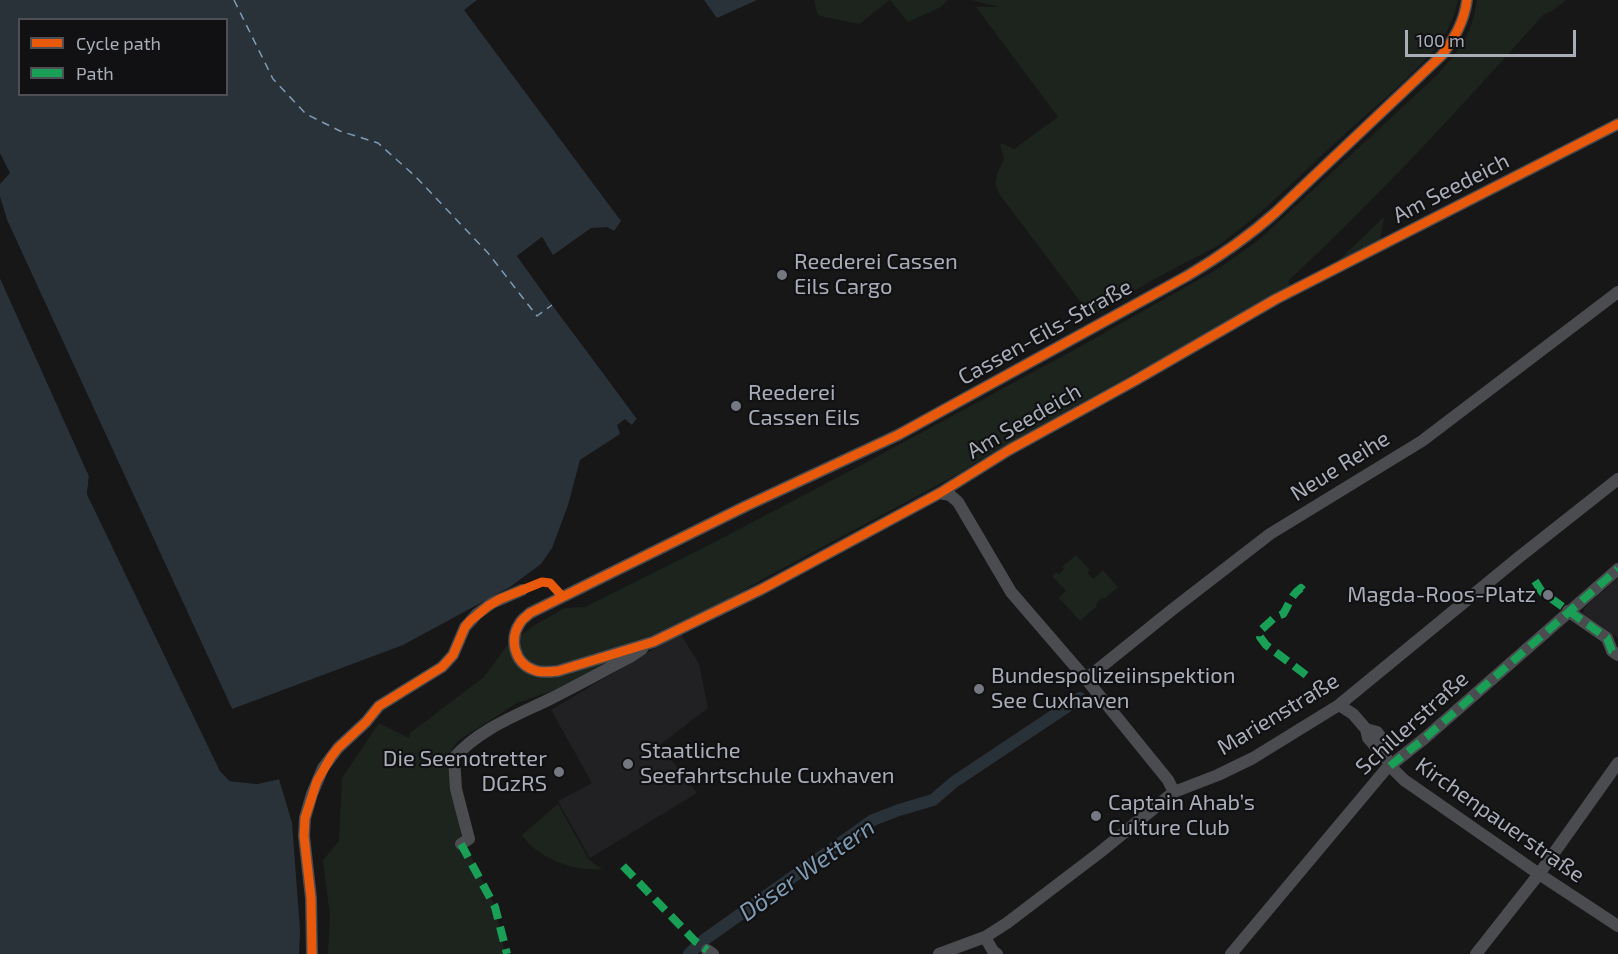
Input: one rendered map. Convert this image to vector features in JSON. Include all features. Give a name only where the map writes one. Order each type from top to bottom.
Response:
[{"type":"street","name":"Cassen-Eils-Straße","points":[[562,596],[898,435],[1187,276],[1230,249],[1276,212],[1442,55],[1463,20],[1467,0]]},
{"type":"street","name":"Am Seedeich","points":[[461,844],[469,839],[456,789],[454,758],[465,745],[510,718],[630,657],[653,642],[762,589],[940,493],[1009,450],[1276,299],[1618,124]]},
{"type":"street","name":"Neue Reihe","points":[[1086,679],[1270,534],[1422,441],[1618,292]]},
{"type":"street","name":"Marienstraße","points":[[940,954],[985,937],[1007,923],[1174,792],[1253,758],[1339,705],[1618,479]]},
{"type":"street","points":[[940,493],[950,495],[958,502],[1011,592],[1086,679],[1168,780],[1174,792]]},
{"type":"street","name":"Schillerstraße","points":[[1231,954],[1390,766],[1618,569]]},
{"type":"street","points":[[312,954],[311,898],[304,836],[305,818],[323,768],[338,748],[366,722],[379,706],[430,676],[447,662],[453,655],[465,627],[477,614],[500,599],[522,590]]},
{"type":"street","name":"Am Seedeich","points":[[562,596],[530,613],[520,622],[515,633],[515,651],[526,666],[535,671],[558,671],[653,642]]},
{"type":"street","points":[[1569,611],[1608,639],[1612,651],[1618,655]]},
{"type":"street","points":[[1339,705],[1353,714],[1366,729],[1377,732],[1384,742],[1384,753],[1390,766]]},
{"type":"street","points":[[1476,954],[1539,874],[1618,763]]},
{"type":"street","name":"Kirchenpauerstraße","points":[[1390,766],[1404,780],[1618,926]]},
{"type":"street","points":[[985,937],[993,951],[998,954]]},
{"type":"shaded area","points":[[0,0],[477,0],[464,10],[621,221],[614,231],[607,227],[591,228],[553,255],[542,237],[517,256],[637,418],[632,425],[625,419],[617,425],[620,434],[580,460],[568,505],[552,548],[541,564],[510,587],[403,645],[232,709],[7,220],[0,197],[0,184],[10,173],[0,153]]},
{"type":"shaded area","points":[[704,0],[757,0],[717,18]]},
{"type":"shaded area","points":[[814,0],[890,0],[859,24],[820,16]]},
{"type":"shaded area","points":[[890,0],[948,0],[941,7],[908,22]]},
{"type":"shaded area","points":[[972,0],[1458,0],[1445,34],[1421,64],[1252,219],[1223,242],[1109,307],[1091,313],[1000,195],[996,186],[997,174],[1004,159],[1000,143],[1014,149],[1058,117],[976,7],[999,7]]},
{"type":"shaded area","points":[[1477,0],[1566,0],[1543,15],[1418,151],[1288,281],[1291,286],[981,459],[960,473],[729,599],[657,633],[626,658],[555,690],[517,703],[459,740],[450,754],[461,835],[495,907],[505,954],[328,954],[330,916],[323,860],[339,841],[342,778],[379,723],[409,738],[410,733],[484,677],[506,647],[533,626],[565,608],[585,607],[705,547],[1074,350],[1221,267],[1260,239],[1437,75],[1464,41],[1472,24]]},
{"type":"shaded area","points":[[1384,217],[1380,242],[1337,262]]},
{"type":"shaded area","points":[[0,278],[89,476],[87,494],[220,771],[230,781],[257,784],[279,779],[292,823],[300,930],[299,954],[0,954]]},
{"type":"shaded area","points":[[1076,555],[1090,570],[1087,572],[1093,579],[1103,570],[1118,587],[1104,599],[1102,598],[1096,604],[1097,606],[1080,621],[1059,598],[1066,591],[1052,576],[1056,572],[1059,574],[1064,569],[1062,567]]},
{"type":"shaded area","points":[[1618,578],[1618,638],[1583,613],[1584,608]]},
{"type":"shaded area","name":"Staatliche Seefahrtschule Cuxhaven","points":[[680,633],[699,664],[708,708],[660,745],[697,793],[590,858],[558,801],[592,783],[551,710]]},
{"type":"shaded area","points":[[558,804],[589,860],[602,869],[580,868],[558,862],[537,850],[522,835]]},
{"type":"pier","points":[[0,197],[7,220],[232,712],[229,710],[4,221]]},
{"type":"pier","points":[[542,237],[546,243],[542,246],[541,241],[521,256],[639,418],[636,418],[517,256]]},
{"type":"pier","points":[[0,275],[3,277],[92,475],[90,493],[222,769],[231,778],[257,781],[279,777],[279,779],[257,784],[230,781],[220,771],[87,494],[89,476]]},
{"type":"waterway","name":"Döser Wettern","points":[[689,954],[704,940],[873,820],[933,800],[954,782],[1080,698]]},
{"type":"ferry route","points":[[234,0],[273,79],[306,114],[340,131],[378,143],[416,177],[488,253],[537,316],[552,305]]},
{"type":"marked path","points":[[1390,766],[1618,569]]},
{"type":"marked path","points":[[1535,581],[1542,592],[1607,638],[1612,651],[1618,655]]},
{"type":"marked path","points":[[1303,590],[1301,588],[1295,594],[1283,614],[1275,617],[1260,631],[1260,637],[1266,645],[1310,678]]},
{"type":"marked path","points":[[461,844],[495,907],[507,954]]},
{"type":"marked path","points":[[623,866],[695,941],[707,950]]},
{"type":"cycle path","points":[[1467,0],[1458,29],[1442,55],[1276,212],[1233,246],[1187,276],[898,435],[746,506],[530,613],[521,622],[515,636],[515,650],[522,662],[537,671],[558,671],[653,642],[762,589],[940,493],[1009,450],[1276,299],[1618,124]]},
{"type":"cycle path","points":[[312,954],[311,898],[304,836],[305,818],[317,781],[331,757],[379,706],[442,667],[453,655],[465,627],[488,606],[542,582],[550,583],[562,596]]},
{"type":"place","name":"Reederei Cassen Eils Cargo","points":[[782,275]]},
{"type":"place","name":"Reederei Cassen Eils","points":[[736,406]]},
{"type":"place","name":"Magda-Roos-Platz","points":[[1548,595]]},
{"type":"place","name":"Bundespolizeiinspektion See Cuxhaven","points":[[979,689]]},
{"type":"place","name":"Staatliche Seefahrtschule Cuxhaven","points":[[628,764]]},
{"type":"place","name":"Die Seenotretter DGzRS","points":[[559,772]]},
{"type":"place","name":"Captain Ahab’s Culture Club","points":[[1096,816]]}]
